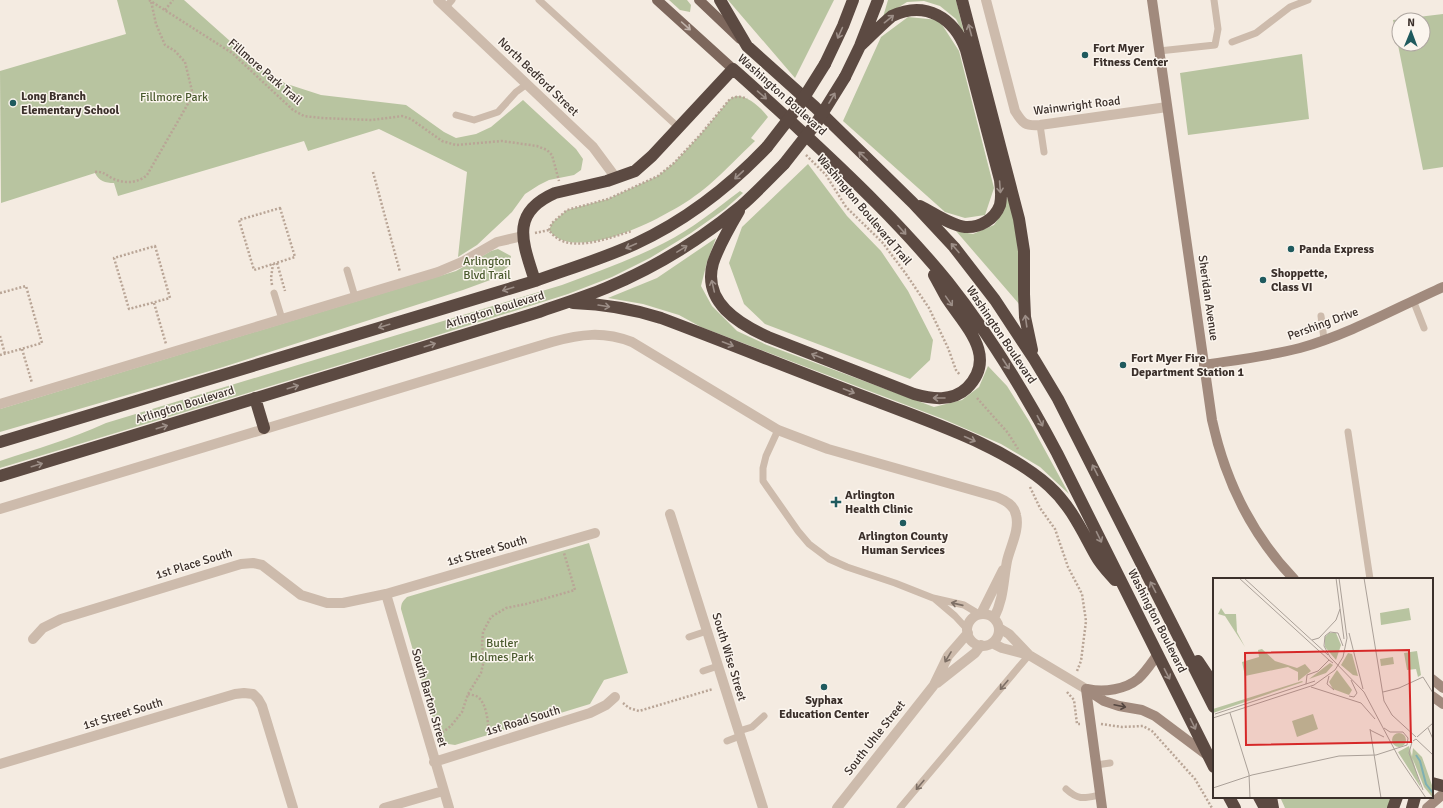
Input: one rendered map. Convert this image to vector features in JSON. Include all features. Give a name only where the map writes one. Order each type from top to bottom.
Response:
[{"type":"highway","points":[[720,0],[748,46]]},
{"type":"highway","name":"Arlington Boulevard","points":[[0,442],[535,281],[598,259],[636,243],[663,229],[698,208],[717,194],[752,163],[767,147],[798,107],[825,64],[843,26],[852,0]]},
{"type":"highway","name":"Arlington Boulevard","points":[[0,476],[565,303],[606,288],[649,268],[711,230],[741,206],[784,164],[817,122],[845,77],[860,46],[878,0]]},
{"type":"highway","points":[[962,0],[1019,219],[1024,251],[1024,294],[1026,316],[1034,359]]},
{"type":"highway","points":[[860,46],[893,16],[911,8],[928,8],[938,12],[946,18],[958,32],[966,50],[1000,180],[1000,205],[992,217],[980,225],[973,227],[959,225],[913,203]]},
{"type":"highway","name":"Washington Boulevard","points":[[748,46],[814,107],[913,203],[954,247],[996,300],[1058,399],[1213,705]]},
{"type":"highway","points":[[535,281],[526,252],[523,236],[523,224],[534,206],[547,197],[562,191],[616,178],[635,171],[649,159],[733,69]]},
{"type":"highway","name":"Washington Boulevard","points":[[733,69],[767,98],[885,212],[948,282],[995,347],[1021,388],[1057,453],[1213,765]]},
{"type":"highway","points":[[741,206],[719,249],[712,272],[715,294],[730,314],[746,327],[768,337],[897,388],[929,398],[951,397],[964,391],[974,379],[979,367],[979,355],[972,335],[946,296],[924,254]]},
{"type":"highway","points":[[565,303],[585,303],[632,310],[661,318],[941,427],[1011,459],[1036,475],[1058,494],[1083,530],[1097,557],[1131,601]]},
{"type":"highway","points":[[255,398],[264,428]]},
{"type":"highway","points":[[1170,622],[1213,684]]},
{"type":"highway","points":[[1433,783],[1443,786]]},
{"type":"highway","points":[[1230,798],[1235,808]]},
{"type":"highway","points":[[1260,798],[1265,808]]},
{"type":"highway","points":[[1271,798],[1274,808]]},
{"type":"highway","points":[[1393,808],[1397,798]]},
{"type":"highway","points":[[1412,808],[1414,798]]},
{"type":"main road","name":"Washington Boulevard","points":[[657,0],[733,69]]},
{"type":"main road","name":"Washington Boulevard","points":[[699,0],[748,46]]},
{"type":"street","name":"North Bedford Street","points":[[438,0],[449,4],[527,84],[592,147],[616,178]]},
{"type":"street","name":"Wainwright Road","points":[[986,0],[1015,111],[1021,121],[1029,126],[1167,107]]},
{"type":"street","name":"Sheridan Avenue","points":[[1152,0],[1216,439],[1229,480],[1240,502],[1256,530],[1282,566],[1293,578]]},
{"type":"street","points":[[0,404],[438,272],[464,261],[497,242],[523,236]]},
{"type":"street","name":"Pershing Drive","points":[[1204,365],[1282,352],[1302,347],[1344,332],[1443,287]]},
{"type":"street","points":[[0,508],[569,337],[594,334],[617,337],[632,342],[778,430],[828,449],[1002,499],[1012,506],[1017,520],[1015,535],[1007,561],[993,592],[980,614],[971,620],[968,631],[974,643],[981,645],[992,643],[1002,648],[1029,655],[1086,688],[1104,701],[1119,706],[1142,710],[1155,716],[1208,756]]},
{"type":"street","name":"South Wise Street","points":[[670,514],[763,808]]},
{"type":"street","name":"1st Street South","points":[[386,594],[595,533]]},
{"type":"street","points":[[994,618],[1002,595],[1007,561]]},
{"type":"street","name":"1st Place South","points":[[33,639],[43,628],[61,619],[241,564],[253,563],[262,565],[301,595],[327,603],[343,603],[386,594]]},
{"type":"street","name":"South Barton Street","points":[[386,594],[448,808]]},
{"type":"street","points":[[980,614],[986,614],[994,618],[997,622],[999,628],[998,636],[992,643]]},
{"type":"street","points":[[999,628],[1009,634],[1029,655]]},
{"type":"street","name":"South Uhle Street","points":[[837,808],[934,685],[948,656],[968,631]]},
{"type":"street","name":"South Uhle Street","points":[[934,685],[975,653],[981,645]]},
{"type":"street","points":[[1086,688],[1100,690],[1113,689],[1134,682],[1142,675],[1158,654]]},
{"type":"street","points":[[1433,680],[1443,688]]},
{"type":"street","points":[[1086,688],[1102,808]]},
{"type":"street","name":"1st Street South","points":[[0,764],[235,694],[253,694],[262,706],[293,808]]},
{"type":"street","name":"1st Road South","points":[[434,762],[590,713],[606,705],[615,697]]},
{"type":"street","points":[[1433,697],[1443,704]]},
{"type":"street","points":[[384,808],[443,791]]},
{"type":"street","points":[[1427,808],[1443,794]]},
{"type":"lane","points":[[539,0],[678,127]]},
{"type":"lane","points":[[1159,51],[1215,45],[1218,29],[1214,0]]},
{"type":"lane","points":[[1232,42],[1256,33],[1290,7],[1308,0]]},
{"type":"lane","points":[[456,115],[474,120],[498,112],[516,92],[527,84]]},
{"type":"lane","points":[[1040,125],[1044,152]]},
{"type":"lane","points":[[348,270],[355,297]]},
{"type":"lane","points":[[274,292],[282,319]]},
{"type":"lane","points":[[1413,300],[1424,328]]},
{"type":"lane","points":[[1321,316],[1324,339]]},
{"type":"lane","points":[[778,430],[766,456],[762,477],[765,484],[806,541],[822,555],[855,571],[933,598],[964,605],[980,614]]},
{"type":"lane","points":[[1348,432],[1370,578]]},
{"type":"lane","points":[[933,598],[955,616],[968,631]]},
{"type":"lane","points":[[689,637],[707,631]]},
{"type":"lane","points":[[900,808],[1029,655]]},
{"type":"lane","points":[[703,671],[718,666]]},
{"type":"lane","points":[[727,741],[752,727],[764,716]]},
{"type":"lane","points":[[1096,765],[1110,763]]},
{"type":"lane","points":[[1066,789],[1073,796],[1083,798],[1100,795]]},
{"type":"path","points":[[95,172],[101,172],[119,182],[133,182],[142,179],[147,175],[193,95],[185,62],[175,51],[165,45],[156,24],[150,0]]},
{"type":"path","name":"Fillmore Park Trail","points":[[150,0],[232,53],[293,110],[304,116],[372,120],[402,116],[411,119],[442,141],[456,145],[502,141],[537,146],[547,150],[552,155],[567,210]]},
{"type":"path","points":[[165,10],[173,0]]},
{"type":"path","points":[[741,96],[752,102]]},
{"type":"path","name":"Washington Boulevard Trail","points":[[805,154],[826,175],[846,207],[882,242],[906,274],[929,308],[948,348],[956,370],[960,375]]},
{"type":"path","points":[[373,172],[401,276]]},
{"type":"path","points":[[280,208],[295,257],[273,264],[254,270],[239,220],[280,208]]},
{"type":"path","points":[[523,236],[549,230],[558,240],[577,244],[600,241],[633,230]]},
{"type":"path","points":[[155,246],[170,298],[154,303],[129,310],[114,258],[155,246]]},
{"type":"path","points":[[277,263],[286,296]]},
{"type":"path","points":[[273,264],[271,278],[274,292]]},
{"type":"path","points":[[0,293],[26,286],[42,344],[0,355]]},
{"type":"path","points":[[154,303],[166,347]]},
{"type":"path","points":[[0,336],[5,354]]},
{"type":"path","points":[[22,349],[33,387]]},
{"type":"path","points":[[977,398],[1008,433],[1016,444],[1020,454]]},
{"type":"path","points":[[1030,487],[1040,508],[1055,529],[1068,567],[1082,594],[1086,621],[1079,666]]},
{"type":"path","points":[[429,743],[452,726],[462,712],[468,694],[481,674],[484,660],[482,645],[483,632],[491,617],[506,608],[575,590],[561,542]]},
{"type":"path","points":[[615,697],[629,708],[639,711],[713,689]]},
{"type":"path","points":[[1067,692],[1074,700],[1078,724]]},
{"type":"path","points":[[468,694],[478,696],[483,705],[491,744]]},
{"type":"path","points":[[1105,724],[1122,727],[1143,726],[1152,731],[1190,773],[1212,808]]},
{"type":"green space","name":"Fillmore Park","points":[[117,0],[184,0],[268,75],[287,84],[321,95],[406,105],[444,132],[456,138],[476,134],[491,127],[523,100],[576,149],[583,159],[581,170],[574,175],[549,180],[525,194],[512,212],[477,245],[458,257],[467,172],[379,129],[308,151],[304,141],[118,196],[114,183],[103,181],[98,178],[95,173],[1,203],[0,71],[126,34]]},
{"type":"green space","points":[[669,0],[687,0],[691,5],[690,12],[680,10]]},
{"type":"green space","points":[[728,0],[834,0],[795,78]]},
{"type":"green space","points":[[888,0],[956,0],[965,37],[956,19],[940,6],[924,1],[907,2],[883,17]]},
{"type":"green space","points":[[1443,14],[1443,167],[1423,170],[1399,52],[1431,52],[1431,15]]},
{"type":"green space","points":[[908,17],[939,20],[959,51],[994,188],[985,215],[965,218],[945,212],[843,121],[881,37]]},
{"type":"green space","points":[[1302,54],[1309,119],[1188,135],[1180,73]]},
{"type":"green space","points":[[736,96],[741,96],[750,100],[768,117],[751,138],[755,141],[715,180],[695,196],[643,226],[608,238],[590,242],[573,242],[559,239],[549,230],[552,223],[567,210],[608,199],[658,176],[674,163],[730,99]]},
{"type":"green space","points":[[808,164],[847,216],[881,251],[908,291],[933,340],[930,360],[910,379],[765,324],[744,304],[729,263],[742,227]]},
{"type":"green space","points":[[740,191],[743,193],[725,209],[691,233],[650,258],[612,277],[568,294],[416,342],[0,468],[0,461],[67,439],[106,423],[562,285],[614,266],[652,249],[684,232]]},
{"type":"green space","points":[[1008,197],[1017,237],[1019,304],[956,231],[973,234],[994,225],[1003,212]]},
{"type":"green space","points":[[716,238],[707,262],[701,286],[712,306],[737,331],[767,345],[934,407],[962,400],[979,387],[988,366],[1007,386],[1029,421],[1069,494],[1040,467],[1001,444],[943,419],[701,327],[679,315],[643,304],[608,298],[657,278]]},
{"type":"green space","name":"Arlington Blvd Trail","points":[[498,249],[511,256],[509,266],[493,279],[220,368],[0,432],[0,409],[456,271],[491,251]]},
{"type":"green space","name":"Butler Holmes Park","points":[[589,543],[628,673],[604,680],[590,704],[455,745],[442,743],[439,740],[401,609],[403,601],[407,597]]},
{"type":"green space","points":[[1280,798],[1392,798],[1392,801],[1387,808],[1285,808]]},
{"type":"place","name":"Fort Myer Fitness Center","points":[[1085,55]]},
{"type":"place","name":"Long Branch Elementary School","points":[[13,103]]},
{"type":"place","name":"Panda Express","points":[[1291,249]]},
{"type":"place","name":"Shoppette, Class VI","points":[[1263,280]]},
{"type":"place","name":"Fort Myer Fire Department Station 1","points":[[1123,365]]},
{"type":"place","name":"Arlington Health Clinic","points":[[836,502]]},
{"type":"place","name":"Arlington County Human Services","points":[[903,523]]},
{"type":"place","name":"Syphax Education Center","points":[[824,687]]}]
